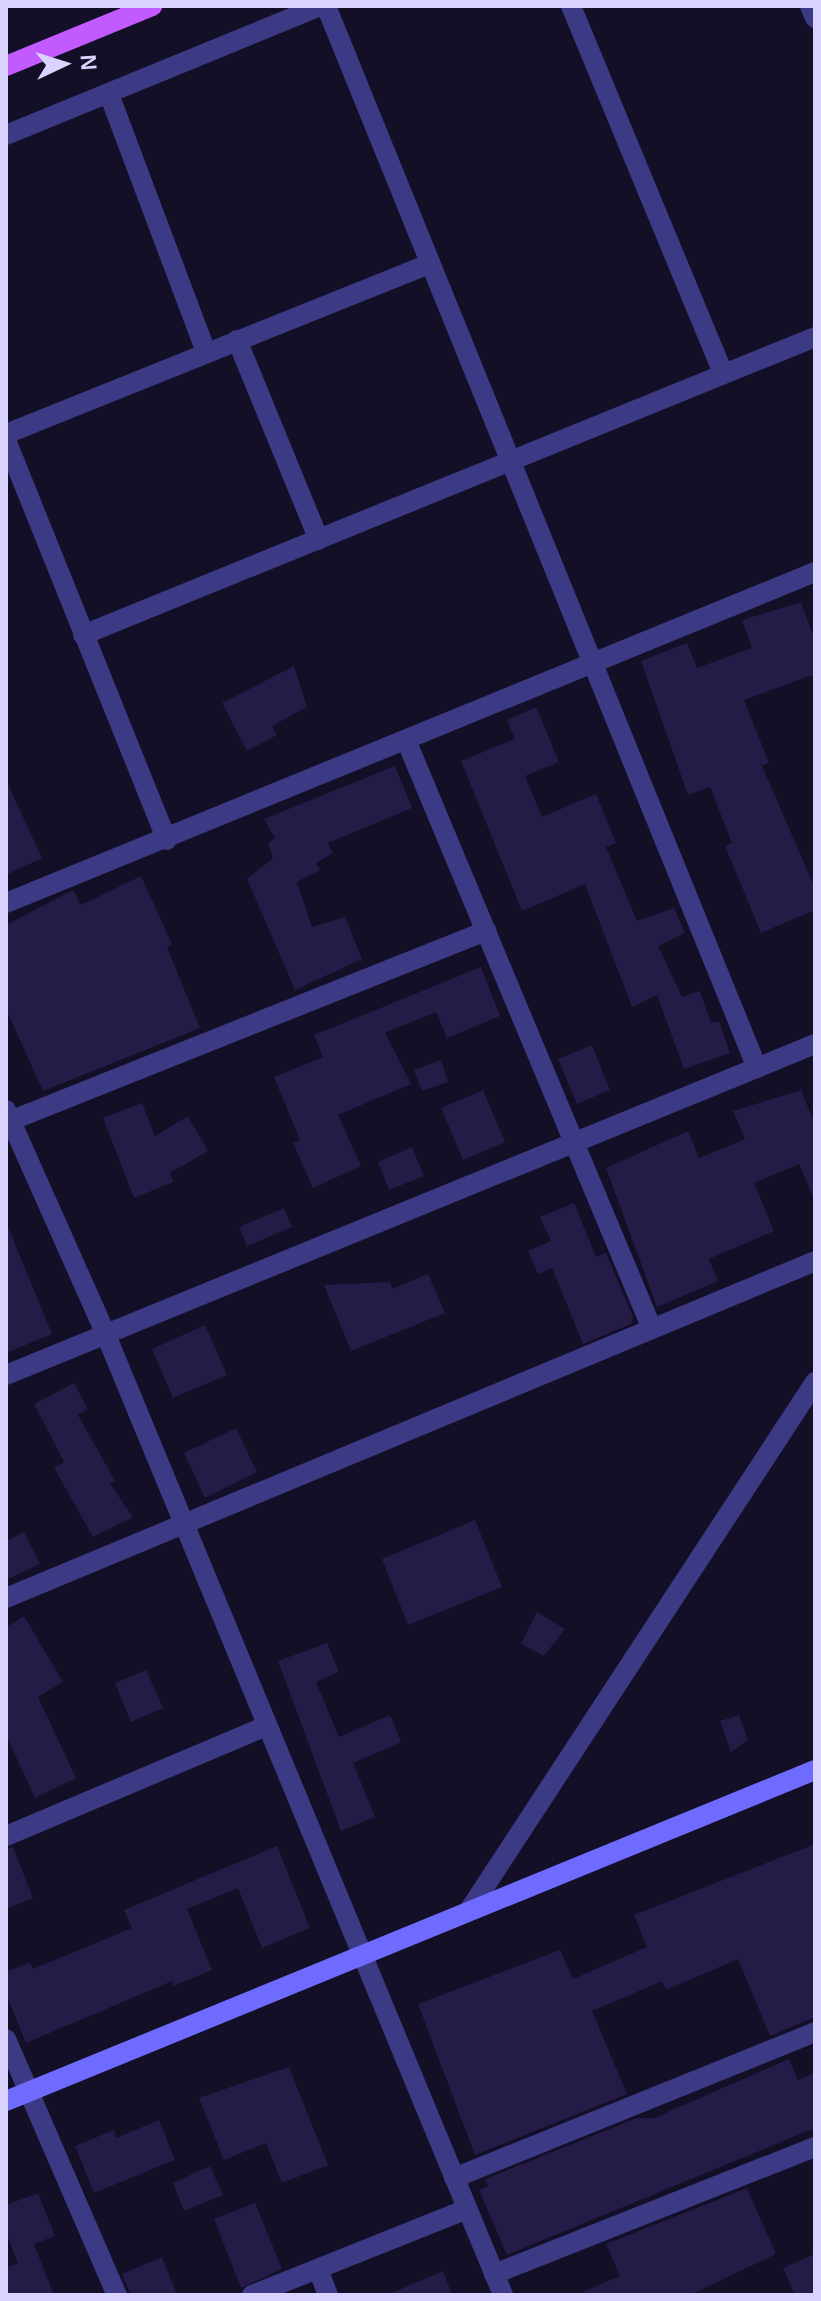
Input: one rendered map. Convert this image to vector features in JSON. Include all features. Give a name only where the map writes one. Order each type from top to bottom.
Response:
[{"type":"main road","points":[[6,66],[152,6]]},
{"type":"street","points":[[6,135],[320,6]]},
{"type":"street","points":[[326,6],[757,1068]]},
{"type":"street","points":[[571,6],[723,373]]},
{"type":"street","points":[[810,6],[815,18]]},
{"type":"street","points":[[109,94],[206,352]]},
{"type":"street","points":[[6,434],[429,264]]},
{"type":"street","points":[[83,635],[815,337]]},
{"type":"street","points":[[237,340],[319,540]]},
{"type":"street","points":[[6,440],[167,840]]},
{"type":"street","points":[[6,903],[593,664],[813,579]]},
{"type":"street","points":[[406,740],[652,1329]]},
{"type":"street","points":[[486,931],[8,1115],[106,1335],[503,2295]]},
{"type":"street","points":[[6,1375],[815,1044]]},
{"type":"street","points":[[6,1598],[815,1261]]},
{"type":"street","points":[[470,1909],[815,1382]]},
{"type":"street","points":[[6,1836],[267,1726]]},
{"type":"street","points":[[6,2101],[815,1770]]},
{"type":"street","points":[[454,2178],[815,2032]]},
{"type":"street","points":[[6,2039],[117,2295]]},
{"type":"street","points":[[494,2274],[815,2147]]},
{"type":"street","points":[[252,2295],[467,2209]]},
{"type":"street","points":[[318,2269],[328,2295]]},
{"type":"building","points":[[801,602],[815,641],[815,674],[744,700],[769,763],[762,766],[815,888],[815,910],[761,933],[725,846],[732,843],[710,787],[688,795],[641,661],[687,643],[697,668],[752,648],[742,620]]},
{"type":"building","points":[[294,666],[307,707],[272,726],[277,735],[247,751],[222,703]]},
{"type":"building","points":[[536,707],[559,762],[525,776],[542,817],[596,794],[616,843],[606,847],[637,921],[674,908],[685,933],[658,946],[682,997],[700,991],[711,1023],[719,1021],[730,1053],[684,1069],[657,995],[632,1007],[585,884],[522,911],[461,761],[515,739],[507,720]]},
{"type":"building","points":[[395,766],[412,808],[328,843],[333,853],[316,863],[320,870],[297,882],[312,927],[345,917],[362,959],[295,990],[247,879],[273,858],[268,843],[275,838],[264,819]]},
{"type":"building","points":[[6,780],[42,858],[6,875]]},
{"type":"building","points":[[141,876],[172,944],[167,947],[200,1028],[43,1091],[6,1009],[6,925],[73,890],[81,905]]},
{"type":"building","points":[[481,967],[500,1016],[447,1038],[436,1012],[385,1033],[411,1084],[338,1115],[361,1166],[313,1188],[293,1143],[300,1140],[274,1077],[323,1057],[314,1035]]},
{"type":"building","points":[[592,1045],[610,1090],[577,1104],[558,1059]]},
{"type":"building","points":[[441,1060],[448,1082],[422,1091],[414,1070]]},
{"type":"building","points":[[483,1090],[505,1142],[463,1160],[441,1108]]},
{"type":"building","points":[[801,1090],[815,1125],[815,1201],[799,1164],[754,1183],[774,1231],[709,1259],[718,1281],[657,1307],[606,1168],[688,1131],[699,1158],[745,1139],[733,1111]]},
{"type":"building","points":[[142,1103],[155,1136],[188,1116],[208,1151],[170,1173],[173,1182],[134,1198],[103,1118]]},
{"type":"building","points":[[412,1147],[424,1176],[389,1190],[378,1162]]},
{"type":"building","points":[[574,1203],[596,1257],[606,1253],[633,1317],[631,1324],[583,1344],[552,1268],[538,1274],[528,1251],[551,1241],[540,1217]]},
{"type":"building","points":[[284,1208],[292,1227],[247,1246],[239,1227]]},
{"type":"building","points":[[6,1222],[52,1334],[6,1353]]},
{"type":"building","points":[[428,1274],[445,1313],[351,1351],[324,1285],[390,1282],[392,1289]]},
{"type":"building","points":[[205,1325],[227,1375],[173,1398],[152,1349]]},
{"type":"building","points":[[74,1383],[88,1409],[78,1415],[115,1481],[110,1484],[133,1517],[93,1537],[54,1468],[64,1462],[34,1404]]},
{"type":"building","points":[[236,1428],[257,1472],[205,1498],[184,1453]]},
{"type":"building","points":[[475,1520],[502,1587],[408,1625],[382,1559]]},
{"type":"building","points":[[24,1532],[40,1564],[6,1580],[6,1541]]},
{"type":"building","points":[[537,1612],[565,1629],[544,1656],[521,1644]]},
{"type":"building","points":[[24,1616],[63,1682],[38,1697],[76,1778],[35,1798],[6,1735],[6,1627]]},
{"type":"building","points":[[327,1643],[339,1672],[316,1682],[339,1737],[390,1715],[401,1742],[353,1763],[375,1817],[341,1831],[278,1661]]},
{"type":"building","points":[[146,1670],[163,1708],[131,1722],[115,1683]]},
{"type":"building","points":[[739,1715],[748,1740],[731,1752],[720,1721]]},
{"type":"building","points":[[815,1844],[815,2017],[770,2036],[738,1959],[666,1990],[662,1981],[592,2011],[627,2094],[475,2155],[418,2004],[560,1950],[573,1979],[647,1947],[634,1915]]},
{"type":"building","points":[[277,1846],[310,1928],[262,1948],[238,1888],[187,1909],[212,1970],[173,1986],[172,1981],[26,2043],[6,1994],[6,1972],[30,1962],[33,1969],[132,1928],[124,1910]]},
{"type":"building","points":[[13,1847],[33,1898],[6,1909],[6,1849]]},
{"type":"building","points":[[789,2059],[798,2080],[815,2073],[815,2128],[507,2255],[479,2190],[488,2186],[485,2179],[637,2118],[654,2118]]},
{"type":"building","points":[[289,2067],[328,2165],[282,2183],[266,2143],[224,2160],[199,2098]]},
{"type":"building","points":[[159,2120],[175,2160],[94,2193],[75,2146],[114,2130],[116,2138]]},
{"type":"building","points":[[210,2166],[223,2195],[184,2211],[173,2183]]},
{"type":"building","points":[[747,2188],[776,2254],[690,2295],[576,2295],[620,2276],[606,2244]]},
{"type":"building","points":[[38,2193],[55,2236],[34,2244],[54,2295],[6,2295],[6,2268],[18,2263],[6,2233],[6,2205]]},
{"type":"building","points":[[255,2203],[282,2269],[241,2288],[214,2219]]},
{"type":"building","points":[[815,2254],[815,2295],[795,2295],[783,2268]]},
{"type":"building","points":[[162,2257],[177,2295],[131,2295],[122,2274]]},
{"type":"building","points":[[443,2271],[452,2295],[387,2295]]}]
